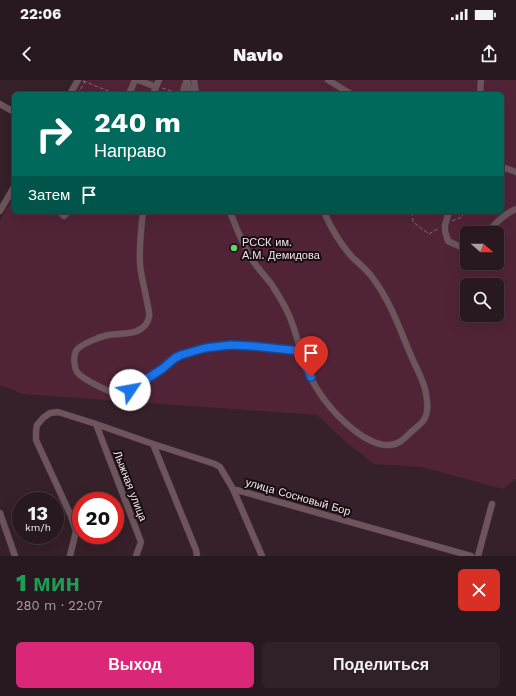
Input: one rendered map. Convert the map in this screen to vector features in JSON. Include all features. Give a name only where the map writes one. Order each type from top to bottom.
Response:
[{"type":"street","points":[[71,92],[80,80]]},
{"type":"street","points":[[130,92],[135,80]]},
{"type":"street","points":[[138,80],[156,87]]},
{"type":"street","points":[[154,92],[159,80]]},
{"type":"street","points":[[194,80],[196,92]]},
{"type":"street","points":[[328,80],[348,92]]},
{"type":"street","points":[[480,92],[481,80]]},
{"type":"street","points":[[0,104],[12,111]]},
{"type":"street","points":[[504,168],[516,172]]},
{"type":"street","points":[[0,211],[12,190]]},
{"type":"street","points":[[495,226],[502,218],[516,209]]},
{"type":"street","points":[[143,214],[140,263],[149,318],[146,324],[135,333],[108,335],[86,343],[80,347],[74,357],[77,372],[109,392],[117,394],[130,390],[162,369],[175,358],[205,348],[230,345],[301,351]]},
{"type":"street","points":[[231,214],[243,242],[254,261],[272,285],[287,310],[311,377],[325,401],[346,424],[364,437],[382,444],[395,444],[403,440],[424,420],[427,411],[427,401],[421,375],[412,359],[387,300],[363,266],[353,258],[343,246],[325,214]]},
{"type":"street","points":[[448,214],[444,231],[448,241],[460,247]]},
{"type":"street","name":"улица Сосновый Бор","points":[[70,556],[76,531],[71,516],[36,440],[36,430],[43,418],[50,413],[58,412],[215,464],[220,467],[233,489],[471,556]]},
{"type":"street","name":"Лыжная улица","points":[[96,424],[141,542],[136,556]]},
{"type":"street","points":[[153,444],[196,550],[197,556]]},
{"type":"street","points":[[233,489],[262,556]]},
{"type":"street","points":[[478,556],[492,504]]},
{"type":"street","points":[[0,513],[15,556]]},
{"type":"path","points":[[80,80],[111,92]]},
{"type":"path","points":[[78,92],[85,81]]},
{"type":"path","points":[[156,87],[184,86]]},
{"type":"path","points":[[412,214],[412,222],[429,234],[445,224],[462,217],[463,214]]},
{"type":"shaded area","name":"РССК им. А.М. Демидова","points":[[80,80],[516,80],[516,479],[503,489],[422,467],[374,464],[347,443],[317,415],[23,394],[0,385],[0,220],[12,199],[12,214],[504,214],[504,92],[73,92]]},
{"type":"place","name":"РССК им. А.М. Демидова","points":[[234,248]]},
{"type":"route","points":[[130,390],[181,355],[205,348],[230,345],[301,351],[311,377]]}]
